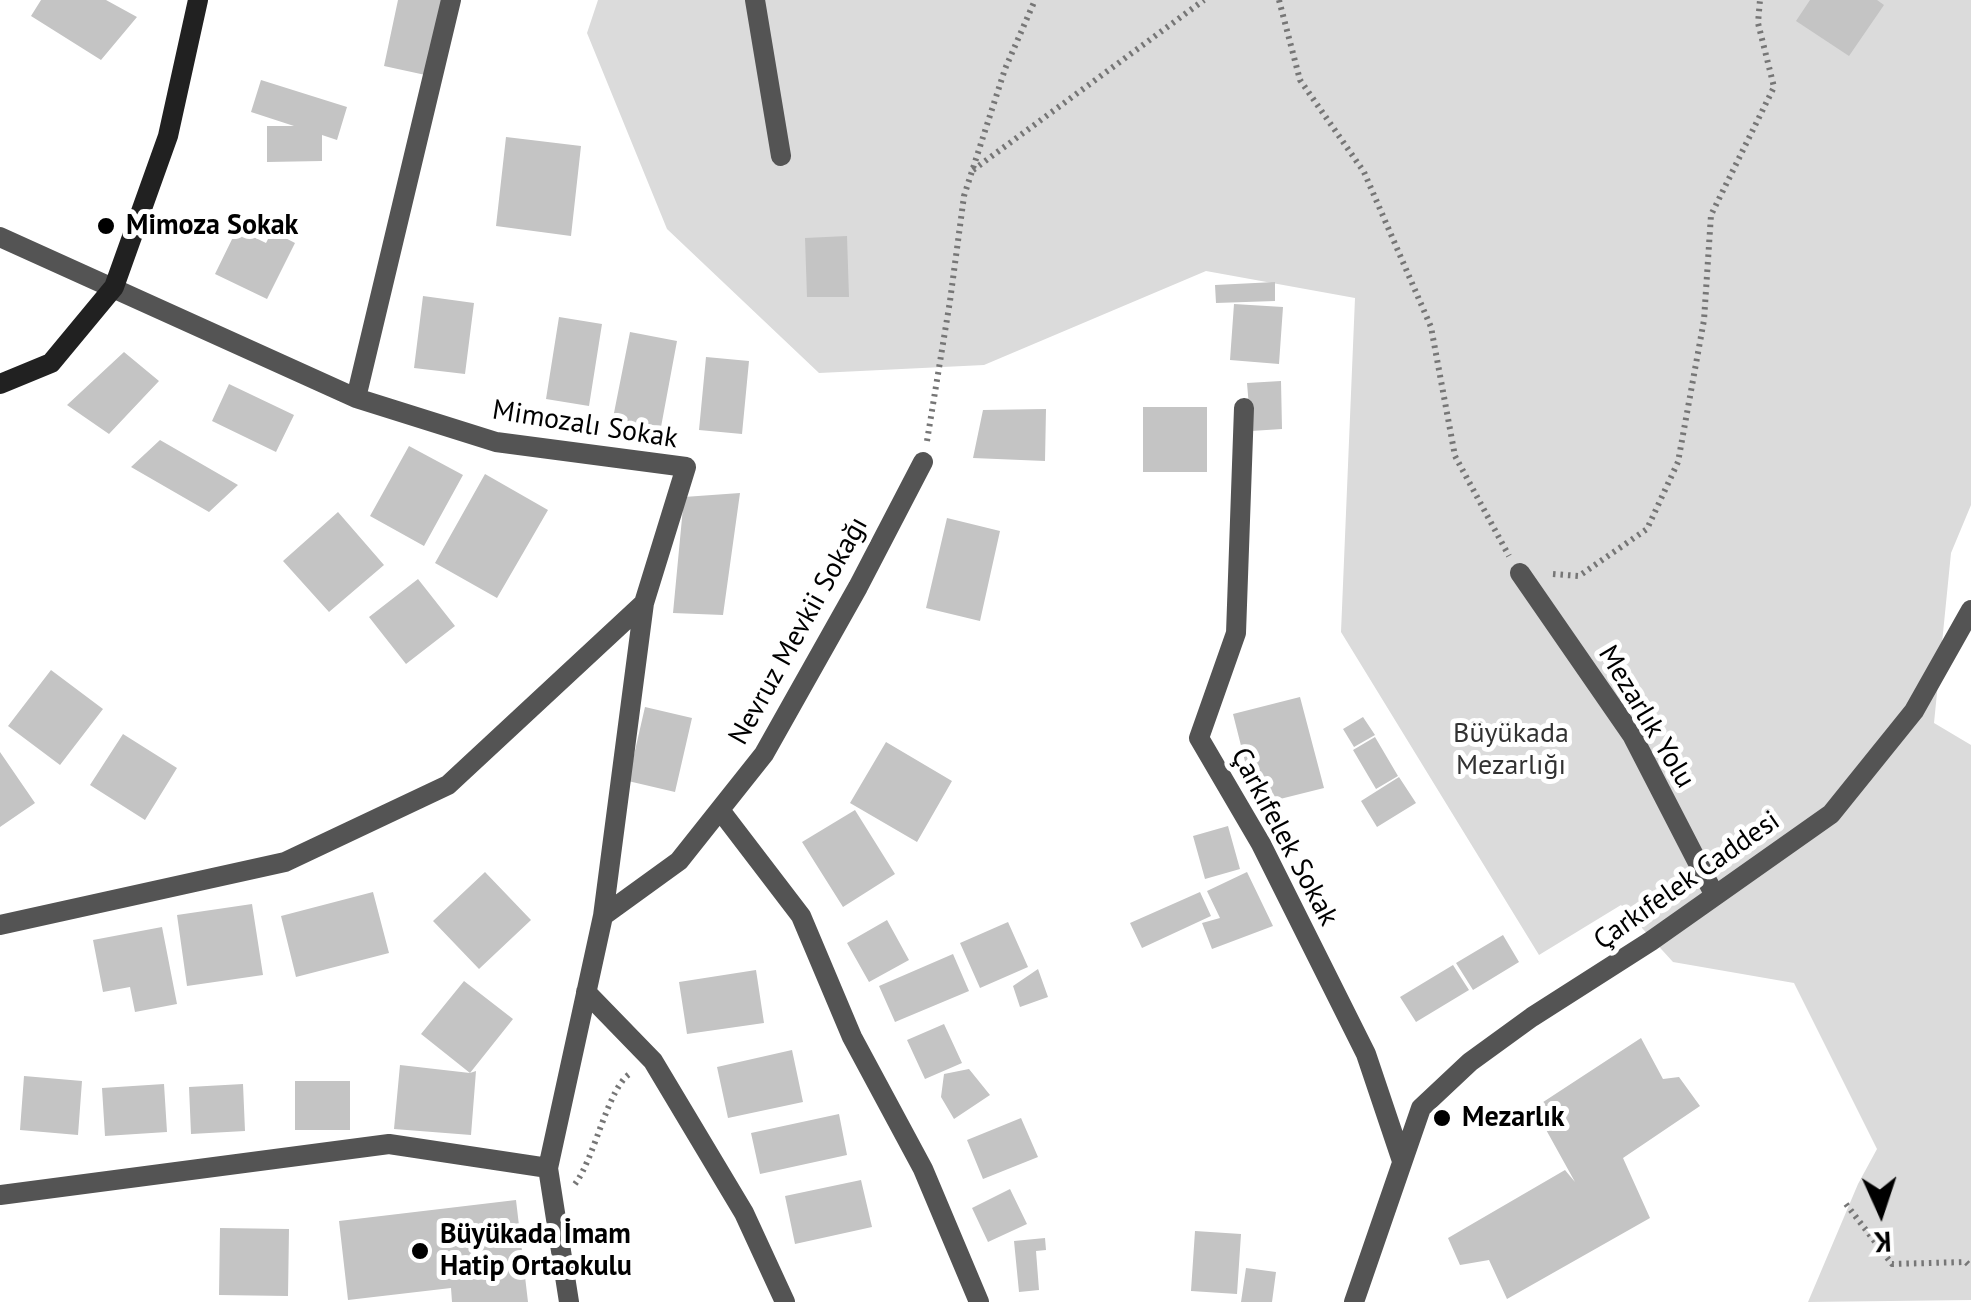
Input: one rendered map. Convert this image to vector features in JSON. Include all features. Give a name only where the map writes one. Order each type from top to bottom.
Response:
[{"type":"street","points":[[0,384],[51,363],[114,287],[168,136],[198,0]]},
{"type":"street","points":[[356,398],[451,0]]},
{"type":"street","points":[[756,0],[781,156]]},
{"type":"street","name":"Mimozalı Sokak","points":[[0,237],[356,398],[496,442],[686,467],[644,604],[602,916]]},
{"type":"street","name":"Çarkıfelek Sokak","points":[[1244,408],[1236,633],[1199,738],[1262,844],[1366,1054],[1402,1162]]},
{"type":"street","name":"Nevruz Mevkii Sokağı","points":[[602,916],[679,861],[764,754],[923,462]]},
{"type":"street","name":"Mezarlık Yolu","points":[[1520,572],[1632,735],[1716,896]]},
{"type":"street","points":[[0,924],[285,862],[448,785],[644,604]]},
{"type":"street","name":"Çarkıfelek Caddesi","points":[[1354,1302],[1421,1108],[1470,1062],[1831,814],[1914,710],[1971,610]]},
{"type":"street","points":[[720,810],[801,916],[852,1038],[923,1169],[979,1302]]},
{"type":"street","points":[[569,1302],[548,1168],[602,916]]},
{"type":"street","points":[[586,992],[653,1061],[744,1213],[786,1302]]},
{"type":"street","points":[[0,1194],[390,1144],[548,1168]]},
{"type":"path","points":[[923,462],[964,196],[1005,69],[1035,0]]},
{"type":"path","points":[[972,171],[1204,0]]},
{"type":"path","points":[[1279,0],[1300,80],[1364,172],[1431,328],[1455,456],[1496,539],[1520,572],[1580,576],[1647,529],[1678,462],[1704,320],[1711,214],[1774,88],[1758,23],[1760,0]]},
{"type":"path","points":[[552,1195],[564,1192],[578,1180],[627,1074],[646,1070],[662,1075]]},
{"type":"path","points":[[1846,1204],[1892,1264],[1966,1262],[1971,1267]]},
{"type":"green space","name":"Büyükada Mezarlığı","points":[[598,0],[1971,0],[1971,505],[1951,553],[1934,723],[1971,745],[1971,1300],[1808,1302],[1877,1149],[1794,983],[1673,962],[1621,905],[1539,955],[1341,632],[1355,298],[1206,271],[984,365],[819,373],[667,229],[587,33]]},
{"type":"building","points":[[41,0],[106,0],[137,17],[101,60],[31,16]]},
{"type":"building","points":[[398,0],[445,0],[430,76],[384,66]]},
{"type":"building","points":[[1810,0],[1877,0],[1884,5],[1849,56],[1796,21]]},
{"type":"building","points":[[261,80],[347,107],[337,140],[322,135],[322,161],[267,162],[267,126],[294,126],[251,112]]},
{"type":"building","points":[[506,137],[581,146],[571,236],[496,226]]},
{"type":"building","points":[[237,229],[266,243],[272,231],[295,243],[267,299],[215,274]]},
{"type":"building","points":[[847,236],[849,297],[807,297],[805,238]]},
{"type":"building","points":[[1275,282],[1275,301],[1216,303],[1215,285]]},
{"type":"building","points":[[423,296],[474,303],[465,374],[414,368]]},
{"type":"building","points":[[1234,304],[1283,307],[1279,364],[1230,360]]},
{"type":"building","points":[[559,317],[602,324],[589,406],[546,399]]},
{"type":"building","points":[[630,332],[677,341],[661,427],[643,423],[642,429],[612,423]]},
{"type":"building","points":[[124,352],[159,381],[109,434],[67,405]]},
{"type":"building","points":[[706,357],[749,361],[742,434],[699,430]]},
{"type":"building","points":[[1281,381],[1282,429],[1251,431],[1247,383]]},
{"type":"building","points":[[229,384],[294,415],[276,452],[212,421]]},
{"type":"building","points":[[1143,407],[1207,407],[1207,472],[1143,472]]},
{"type":"building","points":[[1046,409],[1045,461],[973,458],[983,410]]},
{"type":"building","points":[[160,440],[238,485],[209,512],[131,467]]},
{"type":"building","points":[[409,446],[463,475],[424,546],[370,516]]},
{"type":"building","points":[[485,474],[548,510],[497,598],[435,563]]},
{"type":"building","points":[[740,493],[723,615],[673,613],[684,497]]},
{"type":"building","points":[[338,512],[384,565],[329,612],[283,561]]},
{"type":"building","points":[[947,518],[1000,531],[980,621],[926,608]]},
{"type":"building","points":[[418,579],[455,626],[406,664],[369,617]]},
{"type":"building","points":[[51,670],[103,709],[60,765],[8,726]]},
{"type":"building","points":[[1300,697],[1324,788],[1256,805],[1233,714]]},
{"type":"building","points":[[645,707],[692,718],[675,792],[628,781]]},
{"type":"building","points":[[1363,717],[1375,735],[1354,747],[1343,729]]},
{"type":"building","points":[[123,734],[177,768],[145,820],[90,785]]},
{"type":"building","points":[[1375,737],[1398,776],[1376,789],[1353,750]]},
{"type":"building","points":[[886,742],[952,781],[917,842],[850,803]]},
{"type":"building","points":[[0,752],[35,803],[0,827]]},
{"type":"building","points":[[1399,777],[1416,803],[1377,827],[1361,801]]},
{"type":"building","points":[[855,810],[895,874],[843,907],[802,842]]},
{"type":"building","points":[[1228,826],[1240,869],[1205,879],[1193,836]]},
{"type":"building","points":[[485,872],[531,920],[479,969],[433,921]]},
{"type":"building","points":[[1247,872],[1273,926],[1212,949],[1202,923],[1220,918],[1207,891]]},
{"type":"building","points":[[373,892],[389,953],[296,977],[281,916]]},
{"type":"building","points":[[1200,892],[1211,916],[1142,948],[1130,923]]},
{"type":"building","points":[[252,904],[263,975],[187,986],[177,915]]},
{"type":"building","points":[[887,920],[909,960],[869,982],[847,943]]},
{"type":"building","points":[[1008,922],[1028,967],[980,988],[960,943]]},
{"type":"building","points":[[162,927],[177,1004],[135,1012],[130,987],[103,992],[93,940]]},
{"type":"building","points":[[1503,935],[1519,962],[1473,990],[1456,963]]},
{"type":"building","points":[[953,954],[969,991],[895,1022],[879,986]]},
{"type":"building","points":[[1453,965],[1469,990],[1416,1022],[1400,997]]},
{"type":"building","points":[[1038,969],[1048,997],[1020,1007],[1013,986]]},
{"type":"building","points":[[756,970],[764,1023],[687,1034],[679,982]]},
{"type":"building","points":[[464,981],[513,1019],[470,1073],[421,1034]]},
{"type":"building","points":[[944,1024],[962,1063],[925,1079],[907,1040]]},
{"type":"building","points":[[1641,1038],[1663,1079],[1679,1077],[1700,1106],[1623,1158],[1650,1218],[1507,1299],[1489,1260],[1460,1265],[1448,1238],[1565,1170],[1575,1182],[1534,1108]]},
{"type":"building","points":[[792,1050],[803,1102],[728,1118],[717,1067]]},
{"type":"building","points":[[400,1065],[476,1071],[471,1135],[394,1129]]},
{"type":"building","points":[[969,1069],[990,1095],[954,1119],[941,1097],[944,1074]]},
{"type":"building","points":[[24,1076],[82,1081],[78,1135],[20,1130]]},
{"type":"building","points":[[295,1081],[350,1081],[350,1130],[295,1130]]},
{"type":"building","points":[[164,1084],[167,1132],[105,1136],[102,1088]]},
{"type":"building","points":[[243,1084],[245,1131],[191,1134],[189,1087]]},
{"type":"building","points":[[839,1114],[847,1155],[760,1174],[751,1133]]},
{"type":"building","points":[[1021,1118],[1038,1157],[983,1179],[967,1140]]},
{"type":"building","points":[[861,1180],[872,1227],[795,1244],[785,1196]]},
{"type":"building","points":[[1010,1189],[1027,1224],[988,1242],[972,1208]]},
{"type":"building","name":"Büyükada İmam Hatip Ortaokulu","points":[[516,1200],[528,1302],[452,1302],[451,1288],[348,1300],[339,1221]]},
{"type":"building","points":[[220,1228],[289,1229],[288,1296],[219,1295]]},
{"type":"building","points":[[1195,1231],[1241,1234],[1237,1294],[1191,1291]]},
{"type":"building","points":[[1045,1238],[1046,1250],[1036,1251],[1039,1290],[1019,1292],[1014,1241]]},
{"type":"building","points":[[1246,1268],[1276,1272],[1272,1302],[1241,1302]]},
{"type":"place","name":"Mimoza Sokak","points":[[106,226]]},
{"type":"place","name":"Mezarlık","points":[[1442,1118]]},
{"type":"place","name":"Büyükada İmam Hatip Ortaokulu","points":[[420,1251]]}]
